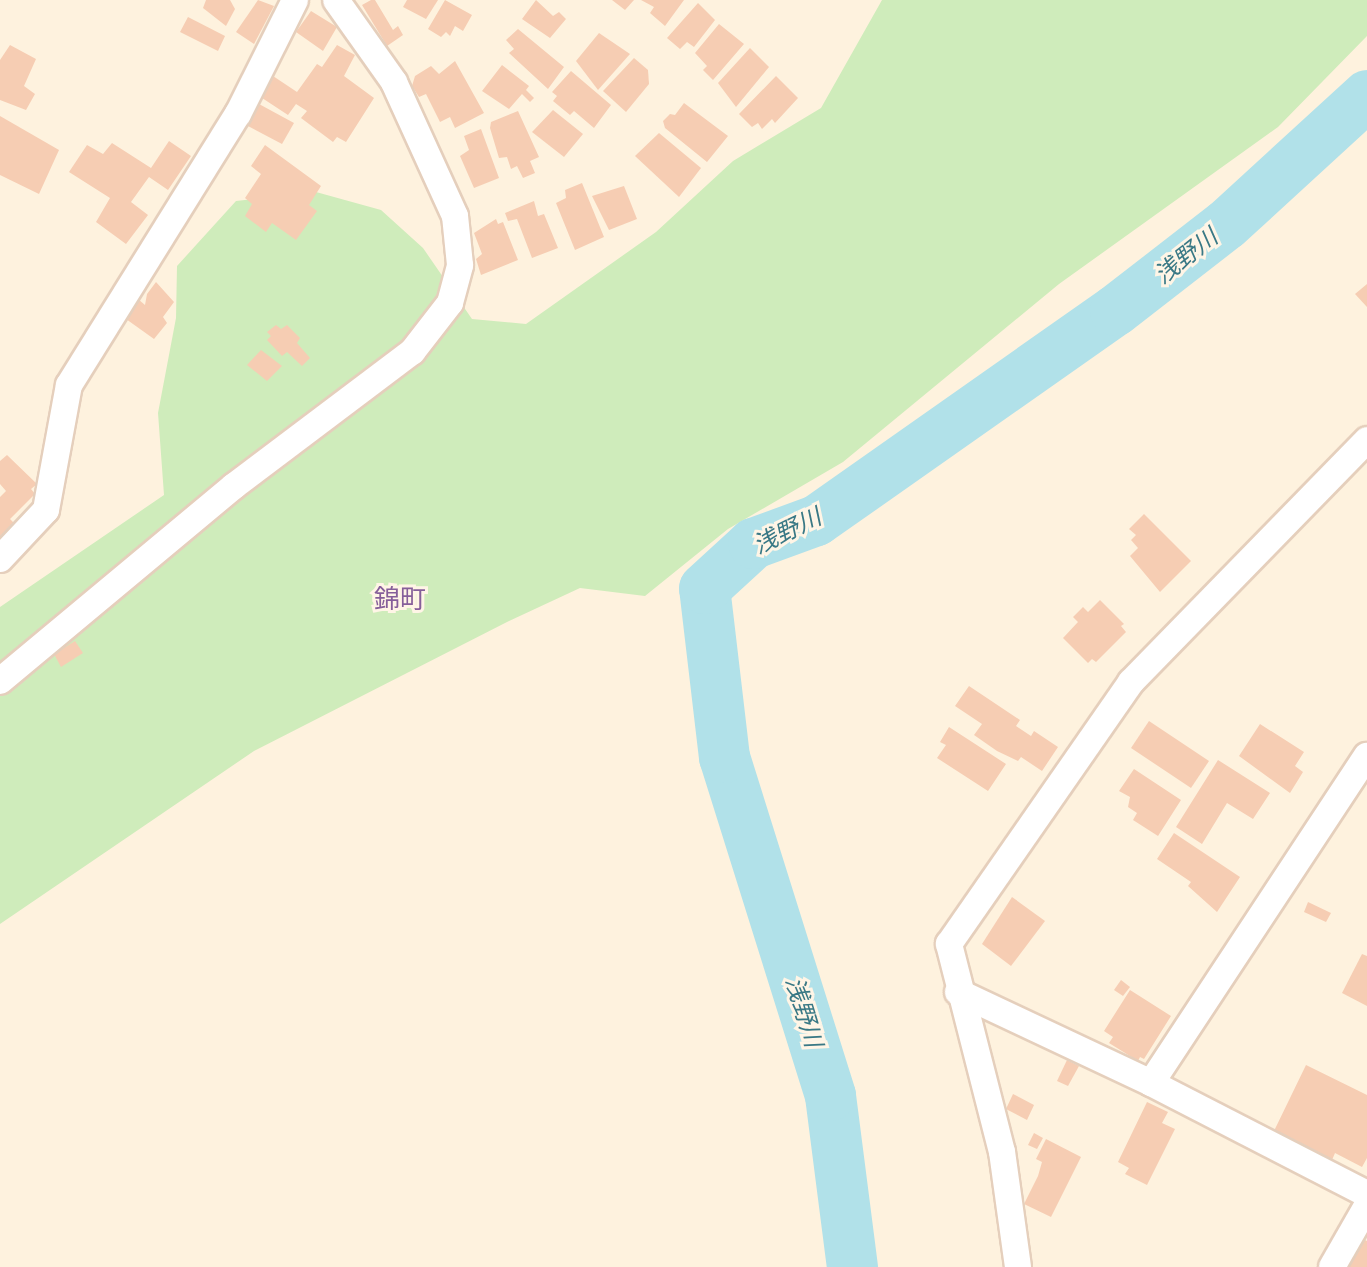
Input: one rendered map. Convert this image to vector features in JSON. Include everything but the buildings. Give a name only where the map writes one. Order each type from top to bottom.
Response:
[{"type":"street","points":[[0,559],[46,510],[69,385],[238,114],[295,0]]},
{"type":"street","points":[[0,681],[234,486],[412,352],[450,303],[460,265],[455,216],[394,82],[336,0]]},
{"type":"street","points":[[1018,1267],[1002,1152],[958,992],[949,944],[1131,682],[1367,440]]},
{"type":"street","points":[[1151,1083],[1367,756]]},
{"type":"street","points":[[958,992],[1151,1083],[1367,1194]]},
{"type":"street","points":[[1332,1267],[1367,1206]]},
{"type":"green space","points":[[882,0],[1367,0],[1367,36],[1278,127],[1059,284],[843,462],[728,529],[645,596],[580,588],[507,622],[254,751],[0,924],[0,607],[164,495],[158,413],[176,318],[177,266],[236,201],[316,192],[381,210],[423,248],[472,319],[526,324],[656,232],[733,161],[821,108]]},
{"type":"waterway","name":"浅野川","points":[[852,1267],[830,1095],[724,757],[704,588],[753,543],[816,520],[1115,310],[1226,224],[1367,95]]},
{"type":"district","name":"錦町","points":[[400,600]]}]
